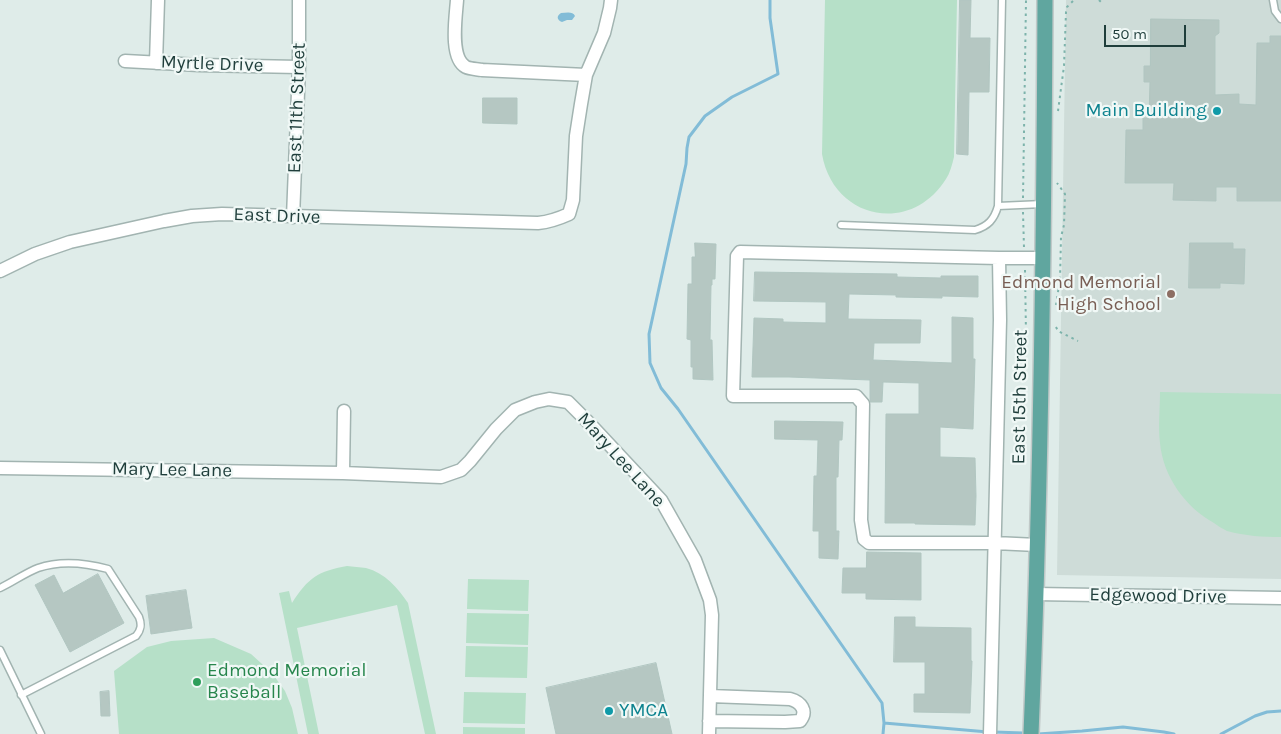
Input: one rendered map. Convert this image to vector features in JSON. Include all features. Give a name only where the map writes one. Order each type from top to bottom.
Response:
[{"type":"main road","name":"East 15th Street","points":[[1030,734],[1036,594],[1046,0]]},
{"type":"street","points":[[156,63],[158,0]]},
{"type":"street","name":"East 11th Street","points":[[292,216],[300,0]]},
{"type":"street","points":[[457,0],[455,48],[459,60],[466,67],[482,70],[586,76],[604,33],[611,0]]},
{"type":"street","name":"Myrtle Drive","points":[[125,61],[299,67]]},
{"type":"street","name":"East Drive","points":[[0,271],[35,254],[70,242],[192,216],[222,214],[538,223],[553,221],[568,214],[573,200],[576,136],[586,76]]},
{"type":"street","points":[[1037,545],[869,543],[864,539],[861,520],[863,404],[856,396],[733,396],[737,256],[740,252],[1043,258]]},
{"type":"street","points":[[990,734],[1000,320],[999,258]]},
{"type":"street","name":"Mary Lee Lane","points":[[0,468],[343,473],[441,477],[461,470],[515,410],[534,402],[549,399],[568,402],[661,500],[695,560],[710,600],[712,615],[709,728]]},
{"type":"street","points":[[343,473],[344,411]]},
{"type":"street","name":"Edgewood Drive","points":[[1036,594],[1281,598]]},
{"type":"street","points":[[709,728],[800,721],[804,711],[802,705],[790,699],[710,696]]},
{"type":"lane","points":[[841,225],[975,230],[988,224],[995,216],[998,206],[1002,0]]},
{"type":"lane","points":[[1266,0],[1273,3],[1277,16],[1281,19]]},
{"type":"lane","points":[[998,206],[1044,204]]},
{"type":"lane","points":[[0,588],[38,568],[57,563],[90,564],[108,569],[139,617],[141,624],[140,631],[136,636],[21,695]]},
{"type":"lane","points":[[0,650],[41,734]]},
{"type":"path","points":[[1026,0],[1023,205],[1026,334]]},
{"type":"path","points":[[1058,118],[1064,66],[1066,12],[1067,7],[1074,0]]},
{"type":"path","points":[[1056,180],[1057,185],[1065,194],[1064,225],[1060,237],[1060,279],[1056,305]]},
{"type":"path","points":[[1054,322],[1058,331],[1078,341]]},
{"type":"shaded area","name":"Edmond Memorial High School","points":[[1066,0],[1281,0],[1281,579],[1057,575]]},
{"type":"green space","points":[[825,0],[957,0],[954,157],[946,179],[931,197],[913,208],[894,213],[875,212],[857,206],[841,193],[829,176],[822,154]]},
{"type":"green space","points":[[1160,392],[1281,394],[1281,537],[1254,536],[1227,531],[1203,516],[1185,499],[1171,479],[1162,455],[1159,430]]},
{"type":"green space","points":[[347,566],[366,568],[379,573],[400,592],[408,603],[436,734],[425,734],[397,605],[297,628],[319,734],[308,734],[279,593],[289,591],[292,603],[303,587],[315,577],[328,570]]},
{"type":"green space","points":[[468,579],[529,580],[528,611],[467,609]]},
{"type":"green space","points":[[467,613],[529,614],[528,645],[466,643]]},
{"type":"green space","name":"Edmond Memorial Baseball","points":[[214,638],[251,654],[272,673],[285,691],[292,708],[298,734],[119,734],[114,671],[147,647],[171,641]]},
{"type":"green space","points":[[466,646],[528,647],[527,678],[465,677]]},
{"type":"green space","points":[[464,692],[526,693],[525,724],[463,723]]},
{"type":"green space","points":[[463,727],[525,728],[525,734],[463,734]]},
{"type":"water","points":[[561,13],[571,13],[575,16],[572,20],[562,22],[558,18],[558,15]]},
{"type":"building","points":[[960,0],[971,0],[970,38],[990,38],[989,92],[969,92],[968,155],[957,154]]},
{"type":"building","name":"Main Building","points":[[1151,19],[1219,20],[1219,33],[1215,36],[1215,95],[1239,94],[1239,104],[1256,105],[1257,43],[1270,43],[1270,36],[1281,36],[1281,201],[1237,201],[1237,187],[1216,187],[1216,201],[1173,200],[1174,183],[1125,183],[1126,130],[1143,130],[1143,118],[1149,118],[1150,82],[1144,82],[1144,66],[1150,66]]},
{"type":"building","points":[[483,98],[517,98],[517,124],[483,123]]},
{"type":"building","points":[[695,243],[716,244],[715,279],[712,279],[711,285],[710,340],[712,340],[713,380],[693,379],[691,340],[687,339],[688,284],[692,284],[692,257],[695,257]]},
{"type":"building","points":[[1190,243],[1233,243],[1233,249],[1245,249],[1244,284],[1220,283],[1220,288],[1189,288]]},
{"type":"building","points":[[755,272],[897,274],[897,277],[941,278],[941,276],[978,276],[978,297],[896,297],[896,295],[849,294],[848,319],[921,320],[920,343],[874,343],[873,360],[952,363],[952,317],[973,318],[973,359],[975,359],[973,429],[940,427],[940,457],[975,458],[975,525],[885,523],[886,414],[919,414],[919,383],[883,382],[882,402],[870,402],[870,380],[752,377],[754,318],[783,319],[783,322],[826,323],[826,302],[754,301]]},
{"type":"building","points":[[775,421],[843,422],[842,440],[839,440],[838,477],[836,477],[836,531],[839,531],[838,559],[819,558],[819,531],[813,531],[814,476],[817,476],[818,440],[775,439]]},
{"type":"building","points":[[867,552],[921,553],[921,600],[866,599],[866,593],[842,593],[843,568],[866,568]]},
{"type":"building","points":[[98,574],[124,623],[70,652],[35,585],[54,575],[63,593]]},
{"type":"building","points":[[186,590],[192,628],[151,634],[146,596]]},
{"type":"building","points":[[895,617],[915,617],[915,627],[971,628],[970,713],[914,712],[914,694],[925,694],[925,662],[894,662]]},
{"type":"building","name":"YMCA","points":[[656,663],[672,734],[556,734],[546,688]]},
{"type":"building","points":[[109,691],[110,716],[101,716],[100,692]]},
{"type":"waterway","points":[[770,0],[770,18],[778,74],[732,97],[705,116],[689,137],[686,164],[649,334],[650,363],[661,388],[678,409],[882,703],[883,734]]},
{"type":"waterway","points":[[1221,734],[1255,716],[1267,712],[1281,711]]},
{"type":"waterway","points":[[884,723],[988,732]]},
{"type":"waterway","points":[[1038,734],[1123,727],[1174,734]]},
{"type":"waterway","points":[[994,732],[1023,733]]},
{"type":"place","name":"Main Building","points":[[1217,111]]},
{"type":"place","name":"Edmond Memorial High School","points":[[1171,294]]},
{"type":"place","name":"Edmond Memorial Baseball","points":[[197,682]]},
{"type":"place","name":"YMCA","points":[[609,711]]}]
